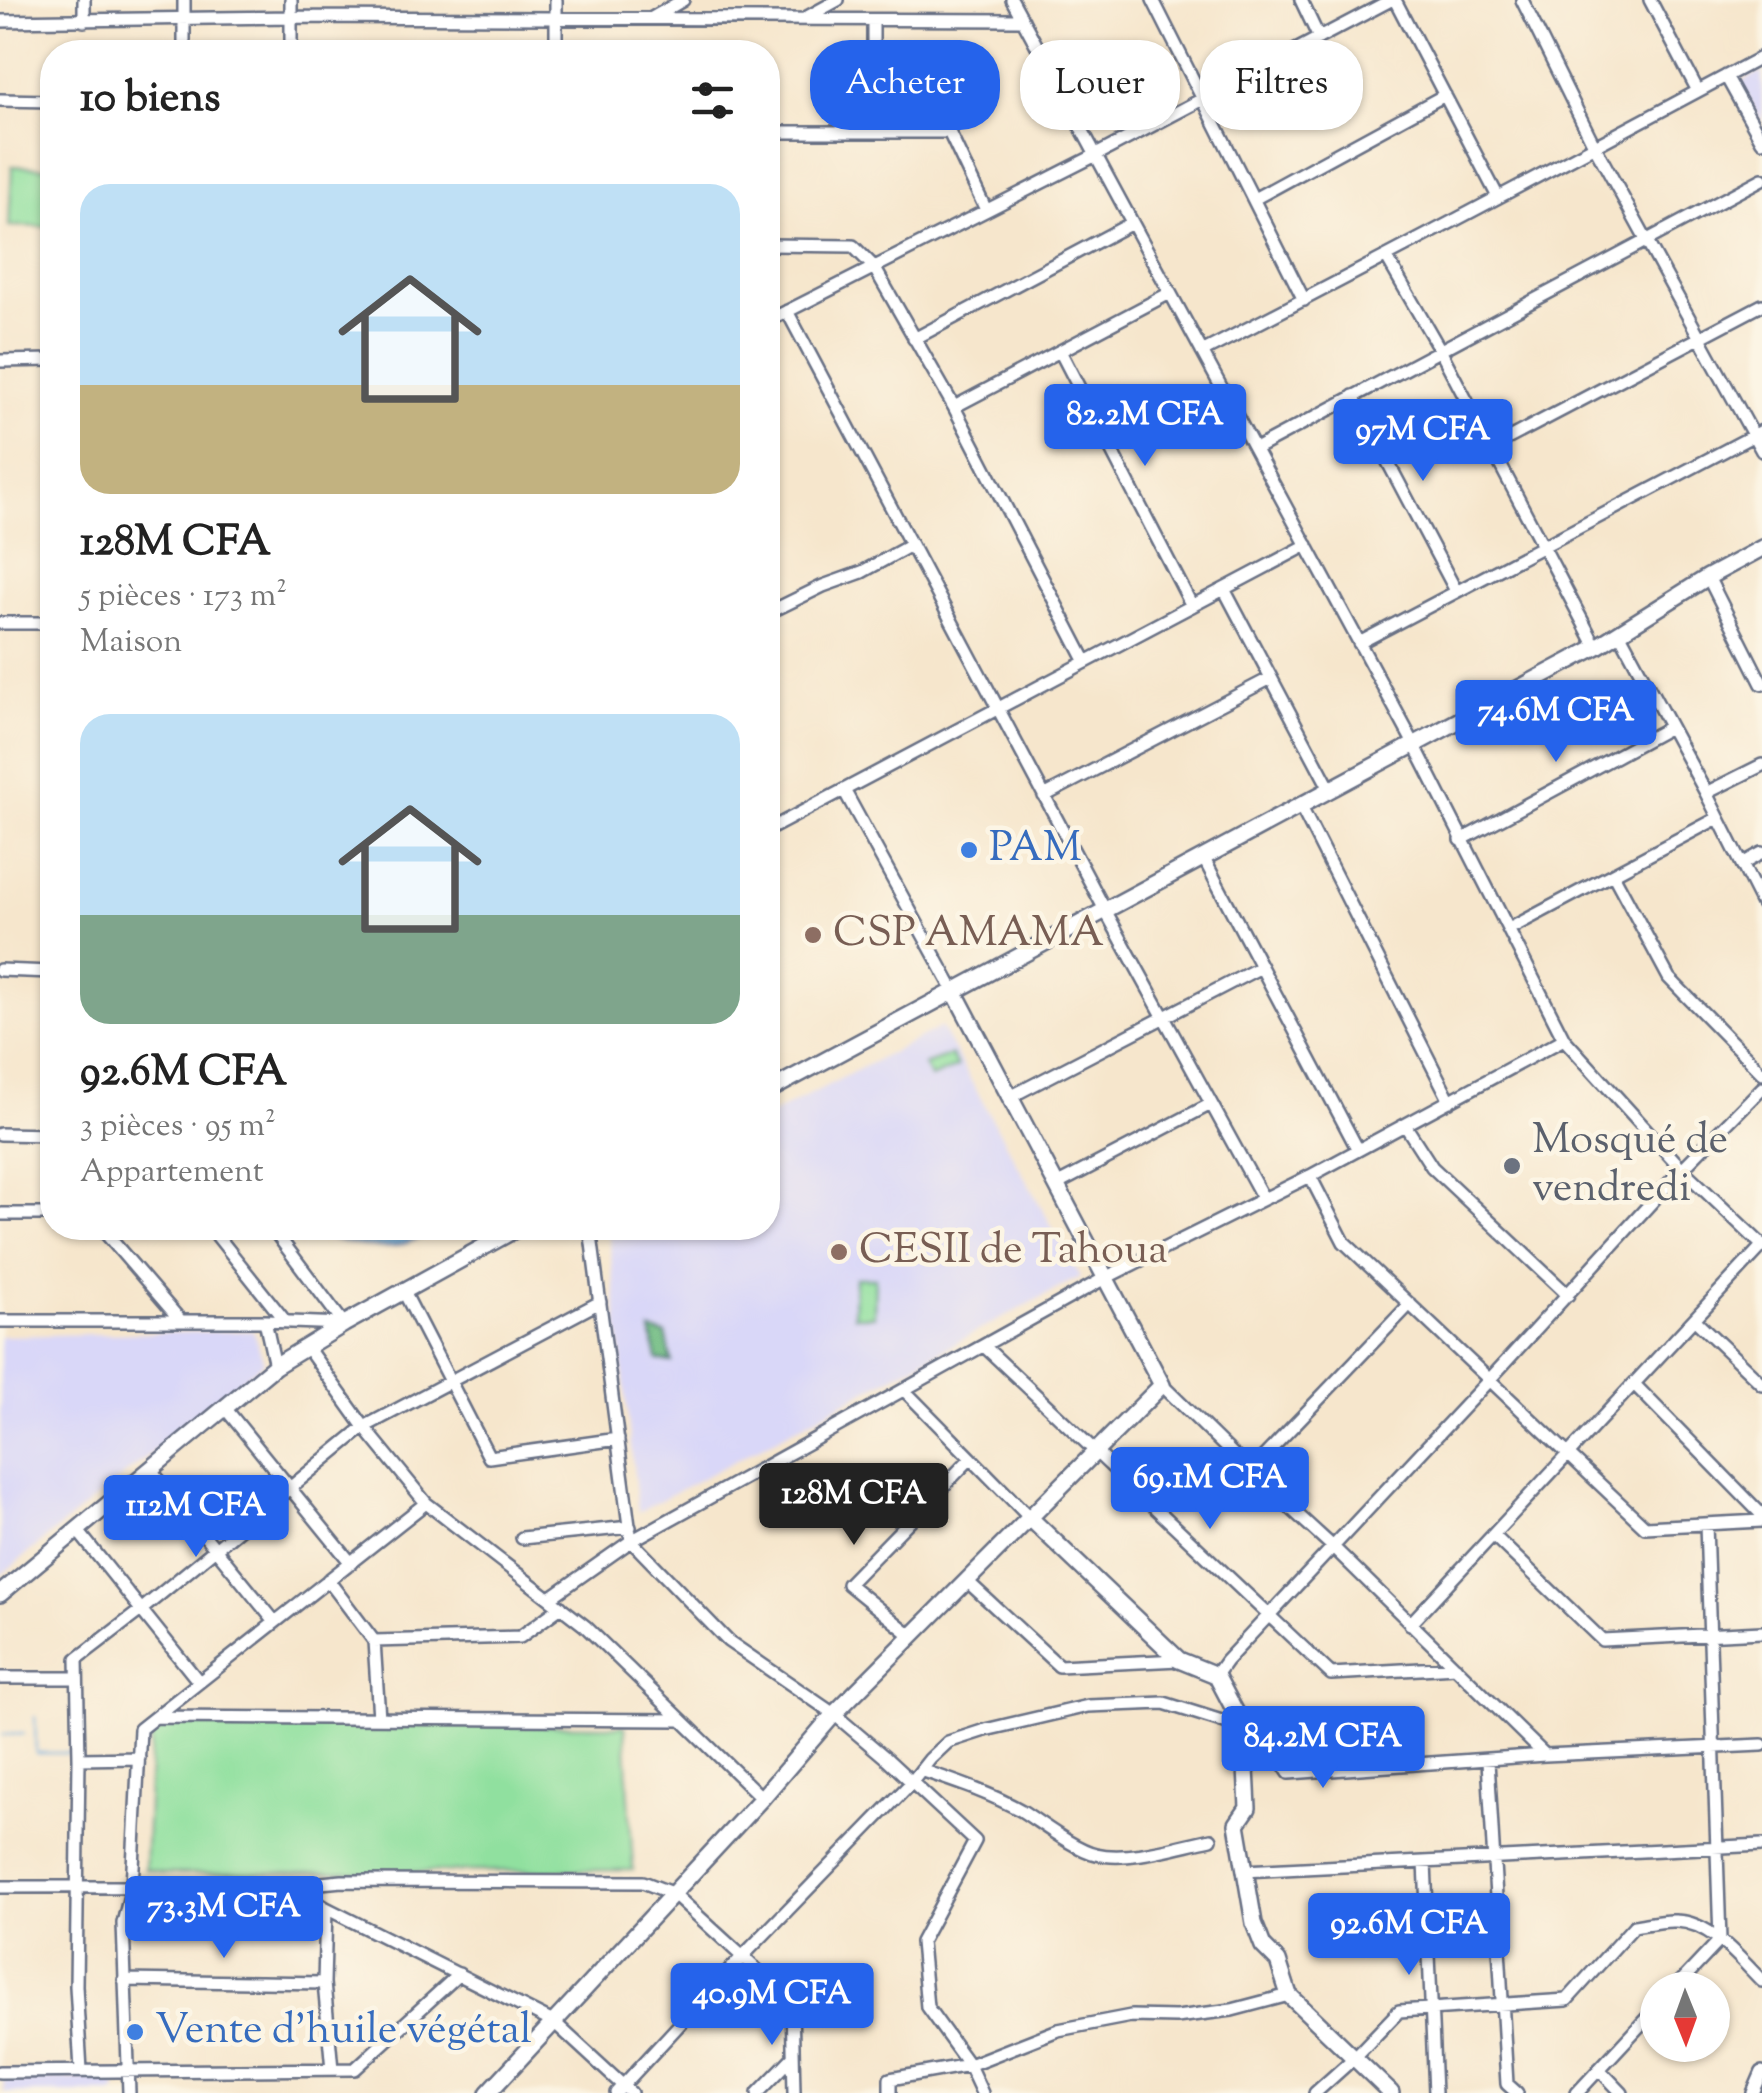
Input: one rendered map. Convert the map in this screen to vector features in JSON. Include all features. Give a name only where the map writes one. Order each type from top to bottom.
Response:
[{"type":"street","points":[[84,0],[84,21]]},
{"type":"street","points":[[184,0],[184,40]]},
{"type":"street","points":[[291,0],[291,40]]},
{"type":"street","points":[[556,0],[556,40]]},
{"type":"street","points":[[649,20],[683,0]]},
{"type":"street","points":[[802,20],[838,0]]},
{"type":"street","points":[[1012,0],[1360,642],[1564,1039],[1682,1169],[1762,1246],[1410,1624]]},
{"type":"street","points":[[1153,0],[1200,92]]},
{"type":"street","points":[[1300,0],[1319,38]]},
{"type":"street","points":[[1315,40],[1393,0],[1498,197]]},
{"type":"street","points":[[1522,0],[1594,145],[1700,338],[1758,433],[1762,451]]},
{"type":"street","points":[[1650,0],[1698,91]]},
{"type":"street","points":[[0,21],[291,17],[1023,20]]},
{"type":"street","points":[[872,20],[873,132]]},
{"type":"street","points":[[1202,352],[1388,258],[1762,57]]},
{"type":"street","points":[[1726,76],[1762,141]]},
{"type":"street","points":[[1254,199],[1446,96]]},
{"type":"street","points":[[0,100],[40,101]]},
{"type":"street","points":[[780,315],[1200,100]]},
{"type":"street","points":[[1219,130],[1304,300]]},
{"type":"street","points":[[780,132],[949,132],[986,210]]},
{"type":"street","points":[[1254,449],[1762,179]]},
{"type":"street","points":[[914,339],[1132,223]]},
{"type":"street","points":[[780,245],[852,246],[874,267],[954,407],[1086,662]]},
{"type":"street","points":[[1388,258],[1596,646]]},
{"type":"street","points":[[954,407],[1170,292]]},
{"type":"street","points":[[1490,448],[1762,305]]},
{"type":"street","points":[[787,311],[1104,910],[1263,1198]]},
{"type":"street","points":[[1060,351],[1192,606]]},
{"type":"street","points":[[0,360],[40,360]]},
{"type":"street","points":[[1353,396],[1456,591]]},
{"type":"street","points":[[1360,642],[1758,433]]},
{"type":"street","points":[[780,607],[862,572],[911,545]]},
{"type":"street","points":[[780,824],[1307,545]]},
{"type":"street","points":[[780,1085],[1596,646],[1762,548]]},
{"type":"street","points":[[1708,577],[1762,684]]},
{"type":"street","points":[[1224,589],[1330,789]]},
{"type":"street","points":[[0,623],[40,623]]},
{"type":"street","points":[[1619,632],[1762,904]]},
{"type":"street","points":[[1044,796],[1271,678]]},
{"type":"street","points":[[1461,840],[1670,728]]},
{"type":"street","points":[[1706,793],[1762,766]]},
{"type":"street","points":[[844,790],[1162,1386],[1545,1755]]},
{"type":"street","points":[[1300,805],[1450,1101]]},
{"type":"street","points":[[1509,929],[1718,818]]},
{"type":"street","points":[[1742,864],[1762,853]]},
{"type":"street","points":[[1203,858],[1358,1150]]},
{"type":"street","points":[[1613,874],[1669,978],[1762,1073]]},
{"type":"street","points":[[1010,1097],[1260,967]]},
{"type":"street","points":[[0,970],[40,972]]},
{"type":"street","points":[[550,1598],[632,1541],[1106,1278],[1310,1176],[1564,1039]]},
{"type":"street","points":[[1216,1675],[1682,1169],[1762,1088]]},
{"type":"street","points":[[1056,1185],[1211,1104]]},
{"type":"street","points":[[1405,1125],[1432,1167],[1568,1295]]},
{"type":"street","points":[[0,1134],[40,1134]]},
{"type":"street","points":[[1310,1176],[1344,1242],[1645,1528],[1762,1518]]},
{"type":"street","points":[[0,1214],[40,1214]]},
{"type":"street","points":[[111,1240],[181,1321]]},
{"type":"street","points":[[221,1240],[285,1321]]},
{"type":"street","points":[[281,1240],[344,1324]]},
{"type":"street","points":[[0,1594],[276,1366],[497,1240]]},
{"type":"street","points":[[592,1240],[632,1541],[728,1641],[834,1714],[975,1841],[921,1942],[927,2007],[969,2065],[980,2092]]},
{"type":"street","points":[[404,1292],[489,1457],[618,1439]]},
{"type":"street","points":[[81,2070],[76,1986],[77,1659],[364,1427],[600,1302]]},
{"type":"street","points":[[1250,1472],[1410,1304]]},
{"type":"street","points":[[1694,1320],[1762,1384]]},
{"type":"street","points":[[265,1321],[276,1366]]},
{"type":"street","points":[[0,1322],[344,1324]]},
{"type":"street","points":[[306,1346],[364,1427],[426,1503],[585,1626],[762,1798]]},
{"type":"street","points":[[984,1346],[1330,1674],[1456,1668]]},
{"type":"street","points":[[1751,1372],[1762,1361]]},
{"type":"street","points":[[1634,1384],[1762,1518]]},
{"type":"street","points":[[488,2093],[762,1798],[834,1714],[1162,1386]]},
{"type":"street","points":[[904,1390],[1030,1518],[1179,1660],[1216,1675],[1244,1728],[1248,1808],[1237,1824],[1254,1923],[1263,1946],[1278,1961],[1289,1995],[1391,2093]]},
{"type":"street","points":[[224,1408],[350,1562]]},
{"type":"street","points":[[912,1636],[848,1584],[970,1458]]},
{"type":"street","points":[[150,1470],[276,1622]]},
{"type":"street","points":[[129,2093],[124,1923],[132,1887],[140,1729],[426,1503]]},
{"type":"street","points":[[1690,1972],[1720,1940],[1706,1524]]},
{"type":"street","points":[[522,1538],[630,1527]]},
{"type":"street","points":[[78,1531],[199,1682]]},
{"type":"street","points":[[1493,1535],[1602,1640],[1762,1632]]},
{"type":"street","points":[[328,1580],[374,1641],[379,1718]]},
{"type":"street","points":[[967,1581],[1060,1666],[1179,1660]]},
{"type":"street","points":[[374,1641],[520,1636],[561,1607]]},
{"type":"street","points":[[0,1678],[77,1678]]},
{"type":"street","points":[[290,1886],[326,1908],[555,2023],[624,2091],[742,1958],[948,1742],[985,1730],[1088,1706],[1164,1703],[1244,1728],[1268,1740],[1289,1773],[1762,1745]]},
{"type":"street","points":[[155,1717],[682,1720]]},
{"type":"street","points":[[79,1760],[139,1758]]},
{"type":"street","points":[[1488,1761],[1508,2084],[1517,2093]]},
{"type":"street","points":[[921,1770],[967,1785],[1019,1810],[1090,1854],[1127,1855],[1211,1839]]},
{"type":"street","points":[[1244,1871],[1762,1845]]},
{"type":"street","points":[[1424,1862],[1436,2093]]},
{"type":"street","points":[[0,1887],[290,1886],[342,1881],[643,1882],[674,1894],[792,2002],[794,2093]]},
{"type":"street","points":[[326,1908],[324,1983],[332,2069]]},
{"type":"street","points":[[1315,2093],[1399,2011],[1567,2000],[1634,1926],[1678,1921],[1697,1926],[1720,1940],[1762,1981]]},
{"type":"street","points":[[0,2072],[355,2068],[459,1974]]},
{"type":"street","points":[[124,1980],[324,1983]]},
{"type":"street","points":[[890,2093],[890,2080],[969,2065],[1058,2030],[1131,2016],[1176,2018],[1232,2010],[1289,1995]]},
{"type":"street","points":[[1576,2093],[1640,2025]]},
{"type":"street","points":[[758,2093],[793,2057]]},
{"type":"street","points":[[1598,2070],[1622,2093]]},
{"type":"street","points":[[1753,2093],[1762,2072]]},
{"type":"shaded area","points":[[1762,71],[1762,123],[1740,83]]},
{"type":"shaded area","name":"CESII de Tahoua","points":[[941,1027],[1080,1277],[638,1512],[609,1240],[780,1240],[780,1110]]},
{"type":"shaded area","points":[[253,1331],[264,1362],[0,1576],[0,1336]]},
{"type":"shaded area","points":[[3,2078],[116,2079],[116,2093],[4,2093]]},
{"type":"green space","points":[[12,166],[40,167],[40,227],[9,226]]},
{"type":"green space","points":[[951,1055],[957,1067],[931,1078],[924,1065]]},
{"type":"green space","points":[[855,1278],[875,1278],[874,1316],[854,1316]]},
{"type":"green space","points":[[651,1331],[666,1334],[672,1362],[657,1360]]},
{"type":"green space","points":[[171,1724],[625,1726],[633,1870],[165,1874],[145,1869],[151,1732]]},
{"type":"water","points":[[337,1240],[415,1240],[380,1247]]},
{"type":"waterway","points":[[35,1717],[36,1753],[71,1753]]},
{"type":"waterway","points":[[2,1735],[23,1734]]},
{"type":"place","name":"PAM","points":[[969,850]]},
{"type":"place","name":"CSP AMAMA","points":[[813,935]]},
{"type":"place","name":"Mosqué de vendredi","points":[[1512,1166]]},
{"type":"place","name":"CESII de Tahoua","points":[[839,1252]]},
{"type":"place","name":"Vente d'huile végétal","points":[[135,2032]]}]
